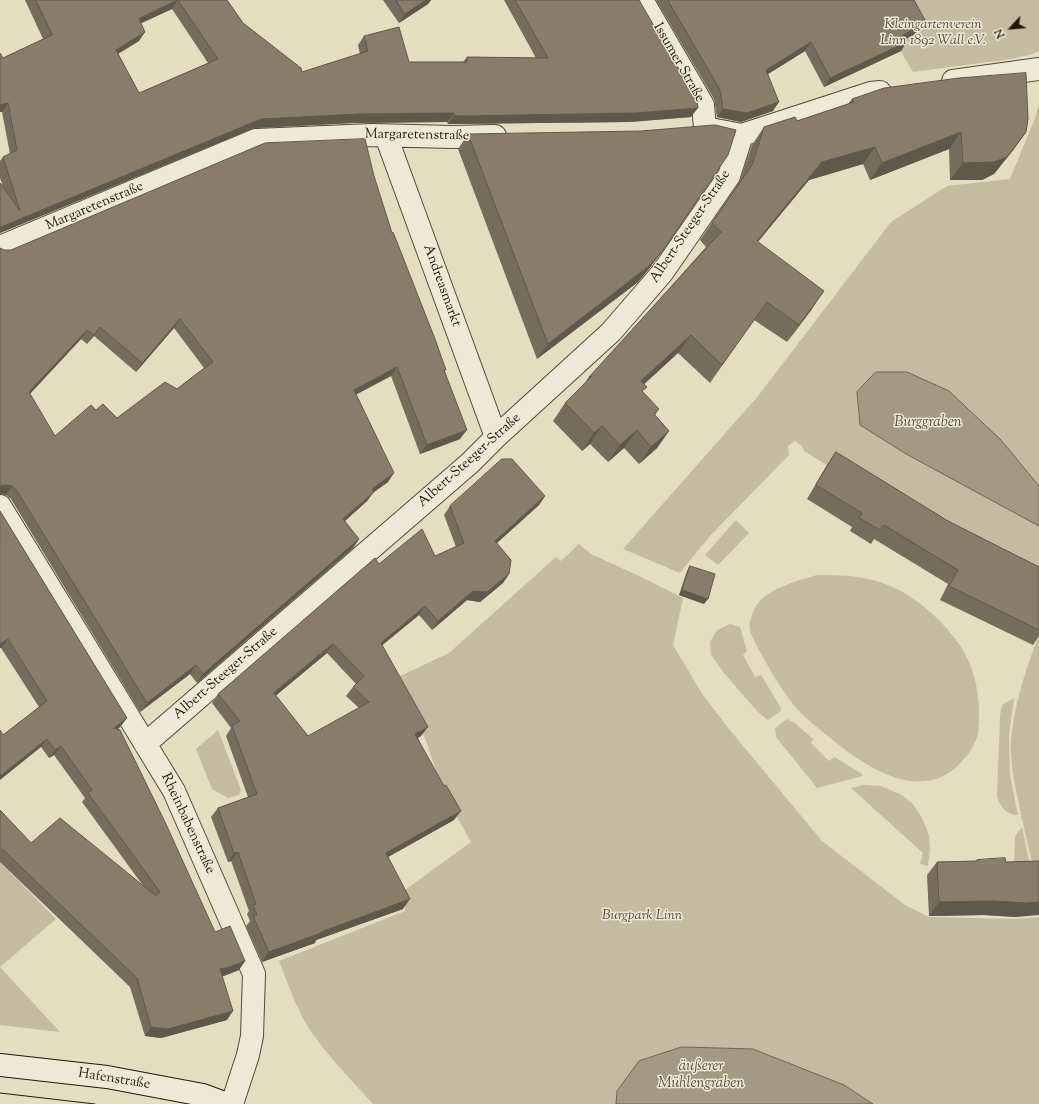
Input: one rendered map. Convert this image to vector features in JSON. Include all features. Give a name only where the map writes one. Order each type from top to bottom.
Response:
[{"type":"street","name":"Issumer Straße","points":[[642,0],[703,105],[705,128]]},
{"type":"street","points":[[934,84],[1039,69]]},
{"type":"street","points":[[683,130],[705,128],[742,134],[871,93],[903,88]]},
{"type":"street","name":"Albert-Steeger-Straße","points":[[145,744],[470,462],[611,332],[662,274],[729,176],[742,134]]},
{"type":"street","name":"Margaretenstraße","points":[[0,247],[256,140],[364,135],[452,137],[514,136]]},
{"type":"street","name":"Andreasmarkt","points":[[386,136],[496,437]]},
{"type":"street","name":"Rheinbabenstraße","points":[[0,506],[174,791],[254,974],[252,1036],[248,1055],[232,1104]]},
{"type":"street","name":"Hafenstraße","points":[[0,1065],[107,1077],[203,1095],[227,1104]]},
{"type":"green space","name":"Kleingartenverein Linn 1892 Wall e.V.","points":[[871,0],[1039,0],[1039,51],[1033,54],[1011,59],[913,72]]},
{"type":"green space","points":[[1039,104],[1039,584],[939,534],[804,451],[802,446],[795,441],[788,446],[789,455],[709,537],[680,573],[623,549],[758,396],[891,222],[947,186],[1010,179],[1034,121]]},
{"type":"green space","points":[[736,520],[749,533],[718,565],[705,555]]},
{"type":"green space","name":"Burgpark Linn","points":[[579,544],[591,554],[683,598],[673,645],[703,695],[729,729],[822,841],[905,905],[929,917],[1018,919],[1039,917],[1039,1104],[373,1104],[328,1054],[303,1019],[279,961],[405,911],[405,890],[471,842],[443,792],[425,738],[394,679],[449,653],[556,557],[561,561]]},
{"type":"green space","points":[[817,575],[859,577],[889,585],[917,601],[941,622],[955,638],[966,655],[976,682],[979,711],[978,734],[976,739],[965,758],[953,770],[937,779],[920,782],[885,774],[852,755],[837,744],[797,709],[783,690],[752,637],[750,627],[753,611],[764,597],[778,589],[802,579]]},
{"type":"green space","points":[[730,624],[740,627],[747,651],[743,655],[755,677],[761,675],[780,706],[781,711],[768,720],[757,711],[724,673],[711,655],[710,642],[717,630]]},
{"type":"green space","points":[[1039,636],[1039,894],[1015,787],[1011,741],[1019,694]]},
{"type":"green space","points":[[1014,698],[1009,735],[1010,776],[1018,815],[1010,814],[1004,810],[997,797],[1000,716],[1002,705]]},
{"type":"green space","points":[[787,719],[795,723],[813,739],[811,743],[829,761],[835,757],[862,774],[862,776],[817,788],[776,737],[775,728]]},
{"type":"green space","points":[[218,730],[241,790],[239,795],[228,798],[212,789],[196,749]]},
{"type":"green space","points":[[864,785],[881,786],[902,795],[913,804],[922,818],[929,835],[930,850],[928,866],[920,864],[923,853],[851,788]]},
{"type":"green space","points":[[1022,827],[1032,874],[1014,874],[1015,836]]},
{"type":"green space","points":[[0,862],[56,919],[0,967]]},
{"type":"green space","points":[[0,967],[60,1032],[0,1025]]},
{"type":"water","name":"Burggraben","points":[[876,372],[907,372],[949,391],[1001,440],[1039,486],[1039,526],[908,455],[860,425],[857,392]]},
{"type":"water","name":"äußerer Mühlengraben","points":[[682,1047],[753,1049],[844,1085],[873,1104],[616,1104],[617,1091],[639,1061]]},
{"type":"building","points":[[36,0],[178,0],[227,0],[243,23],[301,68],[302,72],[368,51],[364,36],[399,27],[409,62],[467,62],[467,57],[548,58],[515,0],[639,0],[697,100],[698,108],[636,113],[458,116],[454,115],[454,113],[359,114],[261,119],[0,228],[0,183],[20,211],[3,157],[17,150],[8,103],[0,105],[0,53],[3,58],[52,35]],"holes":[[[178,0],[218,59],[139,93],[116,50],[145,32],[139,19]]]},
{"type":"building","points":[[396,0],[426,0],[405,14]]},
{"type":"building","points":[[668,0],[914,0],[926,22],[903,35],[907,42],[830,78],[811,42],[766,70],[779,102],[747,113],[723,109],[720,90]]},
{"type":"building","points":[[1026,73],[1028,119],[1026,132],[1007,157],[994,162],[963,163],[961,132],[882,163],[875,147],[822,162],[757,241],[824,291],[799,325],[767,302],[722,365],[691,335],[641,381],[647,387],[642,391],[659,409],[654,414],[669,431],[651,447],[637,430],[620,445],[602,426],[594,433],[565,403],[592,376],[589,377],[721,232],[712,223],[752,165],[764,127],[795,117],[797,121],[854,102],[852,99],[884,88],[959,78]]},
{"type":"building","points":[[715,125],[736,130],[728,155],[663,250],[649,266],[548,344],[468,134],[641,131]]},
{"type":"building","points":[[365,139],[374,176],[392,233],[393,232],[435,339],[446,370],[444,370],[467,430],[427,445],[397,367],[354,390],[394,473],[372,489],[374,492],[343,519],[359,539],[203,674],[196,665],[147,703],[17,491],[12,486],[0,486],[0,248],[4,250],[11,250],[265,143]],"holes":[[[180,319],[213,362],[177,389],[165,382],[117,418],[103,404],[96,410],[91,405],[55,436],[29,392],[87,330],[94,335],[100,327],[142,363]]]},
{"type":"building","points":[[836,452],[948,521],[1039,567],[1039,630],[949,586],[958,570],[884,525],[880,530],[859,518],[862,513],[816,485]]},
{"type":"building","points":[[502,459],[512,459],[545,496],[495,541],[511,560],[509,574],[487,592],[473,591],[438,621],[425,606],[381,643],[428,727],[415,734],[444,786],[446,785],[461,811],[386,853],[410,899],[269,952],[253,916],[257,915],[253,905],[256,904],[238,852],[234,853],[218,808],[257,794],[232,726],[240,721],[218,694],[375,558],[379,564],[422,529],[435,556],[464,543],[450,506]],"holes":[[[333,644],[364,676],[353,687],[369,702],[308,736],[274,693]]]},
{"type":"building","points":[[0,511],[127,718],[114,728],[120,730],[165,822],[215,932],[230,926],[245,961],[220,969],[233,1011],[168,1029],[151,1027],[137,978],[0,847],[0,810],[31,843],[60,818],[156,896],[160,892],[88,793],[92,790],[61,746],[55,750],[47,739],[0,776],[0,730],[3,735],[47,701],[8,639],[0,644]]},
{"type":"building","points":[[690,566],[715,574],[708,599],[682,590]]},
{"type":"building","points":[[1005,858],[1006,862],[1039,861],[1039,902],[939,902],[937,862],[977,861]]},
{"type":"tram line","points":[[0,1093],[95,1104]]}]
